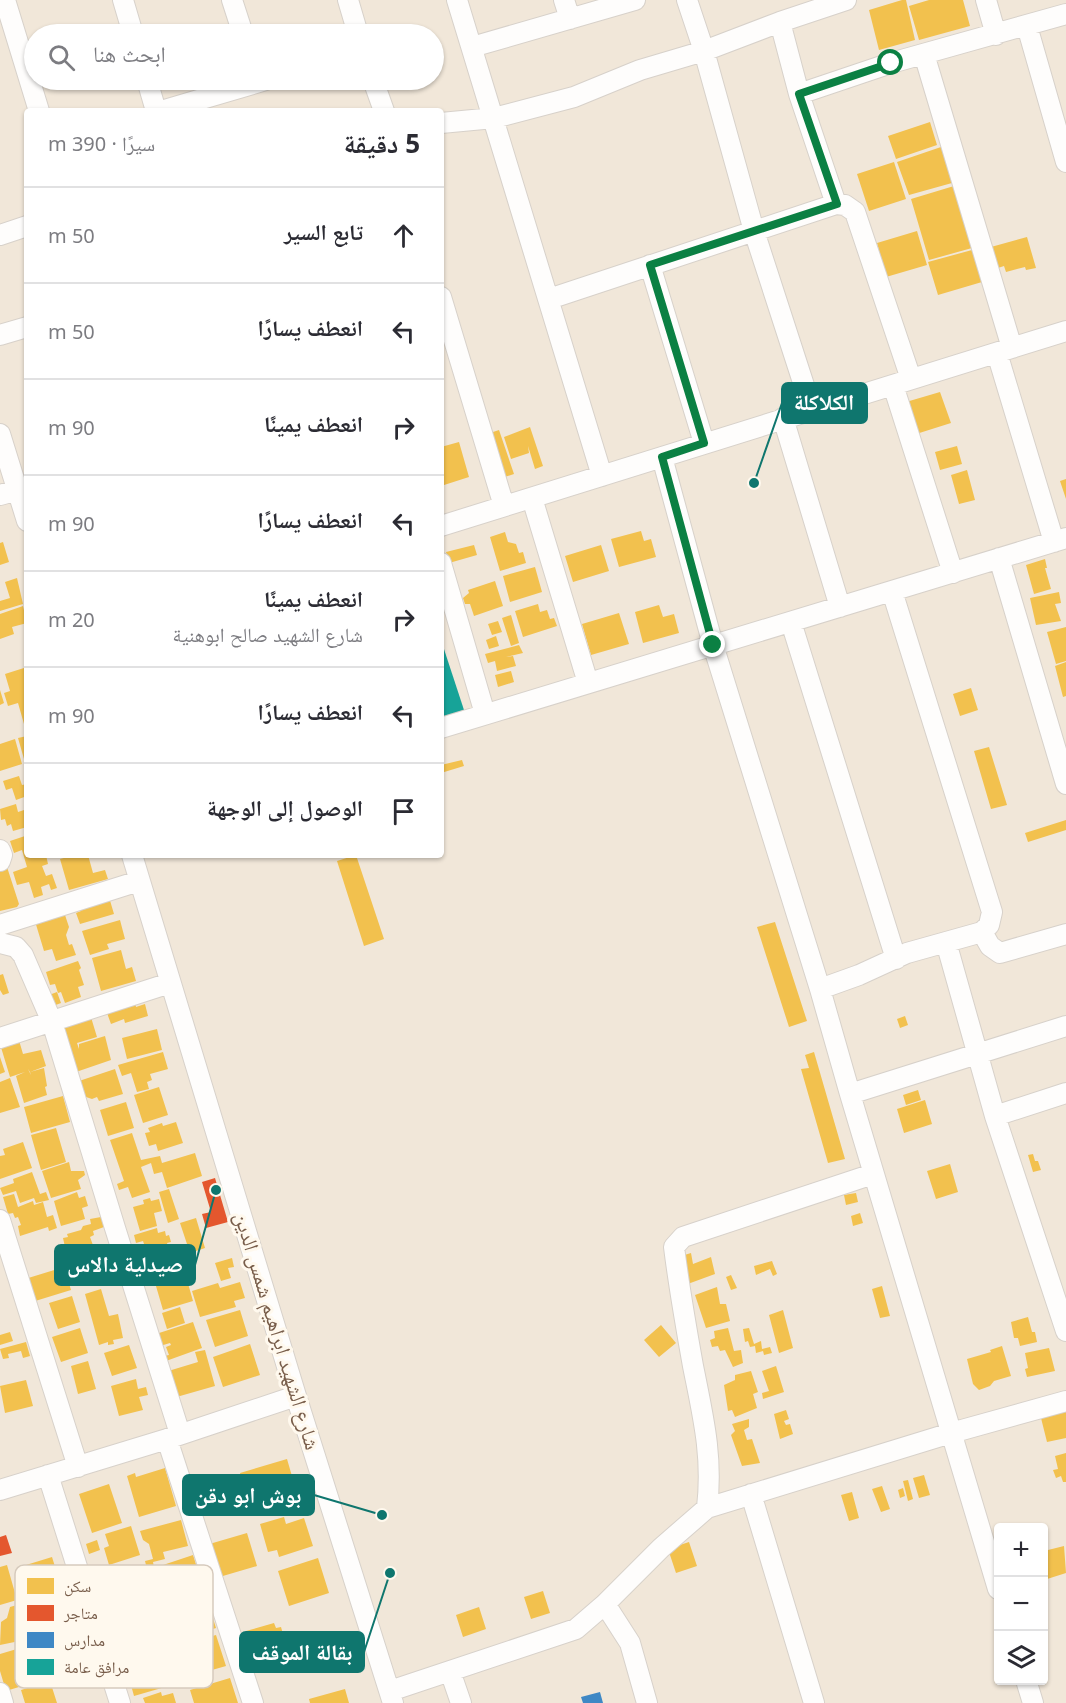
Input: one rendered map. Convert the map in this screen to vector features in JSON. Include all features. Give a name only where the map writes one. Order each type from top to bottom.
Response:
[{"type":"street","points":[[5,0],[24,62]]},
{"type":"street","points":[[123,0],[130,24]]},
{"type":"street","points":[[232,0],[240,24]]},
{"type":"street","points":[[348,0],[355,24]]},
{"type":"street","points":[[458,0],[602,476]]},
{"type":"street","points":[[564,0],[570,19]]},
{"type":"street","points":[[472,46],[635,0]]},
{"type":"street","points":[[687,0],[704,51],[754,231],[812,410]]},
{"type":"street","points":[[444,123],[494,118],[574,98],[640,70],[704,51],[846,0]]},
{"type":"street","points":[[986,0],[996,35]]},
{"type":"street","points":[[799,94],[849,76],[1066,14]]},
{"type":"street","points":[[780,22],[799,94],[837,204]]},
{"type":"street","points":[[1027,26],[1066,162]]},
{"type":"street","points":[[444,727],[1060,540],[1005,351],[924,54]]},
{"type":"street","points":[[33,90],[38,108]]},
{"type":"street","points":[[150,90],[155,108]]},
{"type":"street","points":[[171,108],[228,90]]},
{"type":"street","points":[[377,90],[383,108]]},
{"type":"street","points":[[549,299],[837,204],[845,205],[855,212],[952,573]]},
{"type":"street","points":[[0,235],[24,227]]},
{"type":"street","points":[[650,265],[704,443]]},
{"type":"street","points":[[444,307],[504,506]]},
{"type":"street","points":[[0,335],[24,328]]},
{"type":"street","points":[[444,525],[1066,331]]},
{"type":"street","points":[[783,418],[840,607]]},
{"type":"street","points":[[0,434],[9,493],[24,516]]},
{"type":"street","points":[[662,457],[713,645],[820,989],[873,1174],[995,1577]]},
{"type":"street","points":[[532,498],[588,683]]},
{"type":"street","points":[[999,558],[1066,784]]},
{"type":"street","points":[[444,573],[485,714]]},
{"type":"street","points":[[820,989],[907,953],[982,932],[992,920],[992,912],[892,591]]},
{"type":"street","points":[[790,622],[896,959]]},
{"type":"street","points":[[0,850],[2,855],[0,861]]},
{"type":"street","name":"شارع الشهيد ابراهيم شمس الدين","points":[[133,858],[296,1396],[391,1697]]},
{"type":"street","points":[[0,925],[139,881]]},
{"type":"street","points":[[982,932],[990,946],[1000,953],[1066,934]]},
{"type":"street","points":[[946,942],[995,1116],[1066,1331]]},
{"type":"street","points":[[0,943],[16,947],[23,955],[52,1022],[115,1228],[212,1565]]},
{"type":"street","points":[[0,1038],[170,983]]},
{"type":"street","points":[[850,1094],[1066,1026]]},
{"type":"street","points":[[995,1116],[1066,1093]]},
{"type":"street","points":[[707,1508],[711,1479],[708,1445],[674,1247],[683,1238],[873,1174]]},
{"type":"street","points":[[0,1220],[78,1467]]},
{"type":"street","points":[[0,1490],[174,1437],[296,1396]]},
{"type":"street","points":[[391,1697],[450,1671],[576,1629],[605,1604],[661,1548],[707,1508],[951,1433],[1066,1401]]},
{"type":"street","points":[[48,1475],[76,1565]]},
{"type":"street","points":[[751,1494],[814,1703]]},
{"type":"street","points":[[213,1568],[253,1703]]},
{"type":"street","points":[[605,1604],[630,1643],[647,1703]]},
{"type":"street","points":[[450,1671],[461,1703]]},
{"type":"street","points":[[1028,1685],[1033,1703]]},
{"type":"street","points":[[115,1688],[120,1703]]},
{"type":"street","points":[[0,1694],[3,1703]]},
{"type":"shaded area","points":[[0,0],[1066,0],[1066,1703],[0,1703]]},
{"type":"building: سكن","points":[[906,0],[915,40],[879,50],[869,10]]},
{"type":"building: سكن","points":[[929,0],[963,0],[970,26],[919,40],[909,6]]},
{"type":"building: سكن","points":[[930,122],[937,145],[896,159],[888,136]]},
{"type":"building: سكن","points":[[941,147],[952,183],[909,195],[897,162]]},
{"type":"building: سكن","points":[[894,162],[906,199],[869,211],[857,174]]},
{"type":"building: سكن","points":[[954,186],[972,248],[929,260],[911,199]]},
{"type":"building: سكن","points":[[917,231],[927,265],[886,277],[877,243]]},
{"type":"building: سكن","points":[[1027,237],[1036,268],[1026,270],[1025,267],[1006,272],[1004,266],[995,269],[991,247]]},
{"type":"building: سكن","points":[[972,250],[982,282],[938,295],[928,262]]},
{"type":"building: سكن","points":[[940,392],[951,423],[913,435],[906,402]]},
{"type":"building: سكن","points":[[530,427],[543,466],[535,469],[528,446],[529,453],[511,459],[504,437]]},
{"type":"building: سكن","points":[[499,430],[514,474],[499,479],[487,434]]},
{"type":"building: سكن","points":[[459,442],[469,477],[444,485],[444,446]]},
{"type":"building: سكن","points":[[957,446],[962,464],[940,470],[935,452]]},
{"type":"building: سكن","points":[[967,470],[975,500],[959,504],[951,475]]},
{"type":"building: سكن","points":[[1066,479],[1066,499],[1060,481]]},
{"type":"building: سكن","points":[[641,531],[644,541],[651,539],[656,557],[619,567],[611,539]]},
{"type":"building: سكن","points":[[505,532],[508,542],[516,544],[519,553],[523,552],[526,563],[500,571],[490,537]]},
{"type":"building: سكن","points":[[3,542],[9,562],[0,565],[0,543]]},
{"type":"building: سكن","points":[[474,545],[477,555],[449,563],[446,552]]},
{"type":"building: سكن","points":[[601,545],[609,571],[573,582],[565,556]]},
{"type":"building: سكن","points":[[1045,559],[1051,589],[1034,594],[1026,565]]},
{"type":"building: سكن","points":[[535,567],[542,592],[510,602],[503,576]]},
{"type":"building: سكن","points":[[17,578],[23,604],[0,611],[0,601],[10,598],[5,582]]},
{"type":"building: سكن","points":[[495,581],[503,606],[474,616],[470,604],[465,604],[463,598],[469,593],[468,590]]},
{"type":"building: سكن","points":[[1059,592],[1061,603],[1055,604],[1061,621],[1036,625],[1030,598]]},
{"type":"building: سكن","points":[[538,604],[540,612],[547,610],[550,619],[554,618],[557,626],[523,637],[515,611]]},
{"type":"building: سكن","points":[[659,605],[663,617],[674,614],[679,633],[643,643],[635,612]]},
{"type":"building: سكن","points":[[23,606],[24,624],[12,627],[14,634],[0,639],[0,614]]},
{"type":"building: سكن","points":[[619,613],[629,644],[591,655],[582,624]]},
{"type":"building: سكن","points":[[511,615],[519,643],[511,646],[502,618]]},
{"type":"building: سكن","points":[[498,621],[502,632],[492,635],[488,624]]},
{"type":"building: سكن","points":[[1066,627],[1066,661],[1056,664],[1047,632]]},
{"type":"building: سكن","points":[[496,636],[499,646],[489,649],[486,640]]},
{"type":"building: سكن","points":[[519,645],[523,653],[506,657],[513,656],[516,666],[497,671],[495,661],[488,663],[485,654]]},
{"type":"building: سكن","points":[[1066,662],[1066,696],[1063,697],[1055,666]]},
{"type":"building: سكن","points":[[24,668],[24,724],[18,703],[8,706],[4,693],[10,691],[5,674]]},
{"type":"building: سكن","points":[[511,671],[514,682],[498,687],[495,675]]},
{"type":"building: سكن","points":[[971,688],[978,710],[960,716],[953,694]]},
{"type":"building: سكن","points":[[0,690],[4,703],[0,705]]},
{"type":"building: سكن","points":[[24,737],[24,759],[18,738]]},
{"type":"building: سكن","points":[[15,739],[22,764],[0,771],[0,744]]},
{"type":"building: سكن","points":[[989,747],[1007,805],[991,809],[974,751]]},
{"type":"building: سكن","points":[[462,760],[464,766],[444,772],[444,764]]},
{"type":"building: سكن","points":[[19,776],[22,785],[24,785],[24,797],[16,800],[12,788],[6,790],[3,781]]},
{"type":"building: سكن","points":[[16,804],[18,812],[24,810],[24,828],[13,831],[11,824],[7,826],[5,819],[1,820],[0,809]]},
{"type":"building: سكن","points":[[1066,820],[1066,830],[1028,842],[1025,833]]},
{"type":"building: سكن","points":[[24,836],[24,857],[22,850],[14,853],[10,841]]},
{"type":"building: سكن","points":[[24,858],[47,858],[48,864],[42,866],[46,876],[52,874],[57,888],[51,890],[49,884],[41,887],[43,895],[34,898],[29,882],[17,885],[13,872],[27,867]]},
{"type":"building: سكن","points":[[89,858],[93,873],[105,870],[108,879],[69,890],[60,859]]},
{"type":"building: سكن","points":[[357,858],[384,939],[364,946],[337,861]]},
{"type":"building: سكن","points":[[0,865],[7,867],[19,904],[17,907],[0,911]]},
{"type":"building: سكن","points":[[106,887],[114,914],[80,924],[76,913],[81,911],[78,902]]},
{"type":"building: سكن","points":[[60,900],[69,927],[66,935],[76,955],[56,961],[52,949],[44,951],[31,908]]},
{"type":"building: سكن","points":[[120,920],[125,939],[107,944],[109,949],[90,955],[82,931]]},
{"type":"building: سكن","points":[[775,922],[807,1021],[789,1027],[757,927]]},
{"type":"building: سكن","points":[[121,950],[126,969],[132,967],[136,981],[101,991],[92,958]]},
{"type":"building: سكن","points":[[78,961],[84,985],[78,987],[81,997],[65,1003],[55,984],[50,985],[46,972]]},
{"type":"building: سكن","points":[[3,974],[9,993],[3,995],[0,990],[0,975]]},
{"type":"building: سكن","points":[[132,985],[136,1007],[145,1004],[148,1016],[125,1023],[124,1019],[111,1024],[107,1013],[108,992],[115,990],[116,995],[122,989]]},
{"type":"building: سكن","points":[[57,992],[61,1003],[53,1006],[49,995]]},
{"type":"building: سكن","points":[[90,1014],[97,1037],[77,1043],[79,1049],[79,1044],[105,1036],[111,1060],[76,1072],[62,1022]]},
{"type":"building: سكن","points":[[905,1016],[908,1025],[900,1028],[897,1019]]},
{"type":"building: سكن","points":[[157,1029],[162,1050],[127,1059],[122,1038]]},
{"type":"building: سكن","points":[[18,1037],[23,1054],[41,1050],[46,1066],[30,1072],[44,1068],[47,1095],[24,1103],[16,1076],[25,1072],[10,1077],[0,1044]]},
{"type":"building: سكن","points":[[163,1052],[168,1069],[150,1074],[152,1080],[147,1082],[149,1089],[137,1092],[131,1073],[122,1076],[118,1065]]},
{"type":"building: سكن","points":[[814,1052],[845,1159],[828,1163],[801,1069],[809,1068],[805,1055]]},
{"type":"building: سكن","points":[[0,1057],[5,1072],[0,1074]]},
{"type":"building: سكن","points":[[115,1069],[123,1094],[99,1101],[97,1097],[92,1099],[86,1097],[79,1081]]},
{"type":"building: سكن","points":[[10,1078],[20,1107],[0,1113],[0,1082]]},
{"type":"building: سكن","points":[[159,1087],[168,1115],[143,1123],[134,1095]]},
{"type":"building: سكن","points":[[918,1090],[921,1100],[906,1105],[903,1095]]},
{"type":"building: سكن","points":[[63,1096],[70,1122],[31,1133],[24,1107]]},
{"type":"building: سكن","points":[[925,1100],[932,1124],[904,1133],[897,1109]]},
{"type":"building: سكن","points":[[126,1102],[134,1128],[108,1136],[100,1110]]},
{"type":"building: سكن","points":[[176,1122],[183,1143],[158,1151],[156,1144],[149,1146],[145,1133],[150,1132],[148,1128],[162,1123],[163,1126]]},
{"type":"building: سكن","points":[[56,1128],[66,1162],[41,1170],[31,1135]]},
{"type":"building: سكن","points":[[132,1133],[141,1160],[160,1156],[162,1163],[195,1153],[202,1176],[167,1188],[162,1172],[154,1174],[151,1163],[141,1167],[150,1192],[132,1198],[128,1187],[119,1190],[117,1184],[124,1181],[110,1140]]},
{"type":"building: سكن","points":[[23,1142],[32,1168],[0,1179],[0,1156],[5,1155],[3,1149]]},
{"type":"building: سكن","points":[[1033,1154],[1041,1170],[1033,1172],[1028,1155]]},
{"type":"building: سكن","points":[[69,1162],[71,1171],[84,1171],[85,1175],[78,1180],[81,1189],[51,1198],[42,1171]]},
{"type":"building: سكن","points":[[950,1164],[958,1192],[936,1199],[927,1171]]},
{"type":"building: سكن","points":[[32,1172],[40,1194],[46,1192],[49,1200],[36,1203],[34,1198],[20,1203],[16,1191],[3,1195],[0,1188],[14,1183],[13,1179]]},
{"type":"building: سكن","points":[[169,1189],[179,1219],[168,1223],[159,1192]]},
{"type":"building: سكن","points":[[77,1192],[79,1198],[85,1196],[88,1206],[82,1208],[85,1219],[61,1226],[54,1201]]},
{"type":"building: سكن","points":[[856,1193],[858,1202],[846,1205],[844,1195]]},
{"type":"building: سكن","points":[[14,1194],[18,1207],[33,1201],[34,1205],[43,1202],[47,1217],[53,1215],[57,1228],[49,1231],[48,1227],[20,1236],[18,1226],[21,1225],[18,1217],[15,1218],[13,1213],[8,1214],[3,1197]]},
{"type":"building: سكن","points":[[150,1198],[151,1201],[159,1199],[162,1211],[154,1213],[157,1226],[140,1231],[133,1207],[144,1204],[143,1200]]},
{"type":"building: سكن","points":[[860,1213],[863,1223],[853,1226],[851,1216]]},
{"type":"building: سكن","points":[[101,1217],[104,1227],[93,1231],[94,1235],[90,1237],[94,1248],[67,1256],[63,1238],[91,1224],[90,1219]]},
{"type":"building: سكن","points":[[196,1218],[205,1248],[184,1255],[181,1246],[187,1244],[180,1223]]},
{"type":"building: سكن","points":[[157,1228],[158,1233],[165,1231],[166,1236],[169,1235],[171,1242],[167,1243],[170,1252],[149,1259],[143,1241],[136,1243],[134,1235]]},
{"type":"building: سكن","points":[[98,1247],[105,1269],[100,1271],[102,1275],[74,1285],[69,1271],[84,1266],[80,1253]]},
{"type":"building: سكن","points":[[179,1252],[193,1301],[163,1310],[151,1269],[167,1264],[165,1256]]},
{"type":"building: سكن","points":[[691,1253],[693,1264],[711,1257],[715,1274],[685,1285],[678,1257]]},
{"type":"building: سكن","points":[[232,1258],[234,1267],[228,1268],[231,1278],[221,1281],[215,1263]]},
{"type":"building: سكن","points":[[772,1261],[777,1274],[773,1276],[770,1269],[756,1275],[754,1266]]},
{"type":"building: سكن","points":[[64,1267],[71,1290],[32,1302],[25,1279]]},
{"type":"building: سكن","points":[[731,1275],[737,1288],[731,1290],[726,1277]]},
{"type":"building: سكن","points":[[240,1282],[245,1298],[234,1301],[236,1307],[200,1317],[192,1291],[218,1283],[220,1288]]},
{"type":"building: سكن","points":[[882,1286],[890,1316],[880,1318],[872,1289]]},
{"type":"building: سكن","points":[[717,1287],[720,1304],[726,1304],[730,1321],[706,1328],[695,1295]]},
{"type":"building: سكن","points":[[101,1289],[109,1316],[118,1314],[123,1338],[113,1340],[114,1344],[108,1345],[108,1342],[99,1345],[85,1294]]},
{"type":"building: سكن","points":[[72,1296],[80,1322],[58,1329],[49,1303]]},
{"type":"building: سكن","points":[[180,1307],[185,1323],[167,1329],[162,1313]]},
{"type":"building: سكن","points":[[240,1310],[248,1336],[215,1347],[206,1320]]},
{"type":"building: سكن","points":[[783,1310],[793,1348],[779,1353],[769,1315]]},
{"type":"building: سكن","points":[[1028,1317],[1037,1342],[1020,1346],[1018,1338],[1014,1338],[1011,1322]]},
{"type":"building: سكن","points":[[193,1322],[202,1348],[166,1361],[164,1356],[169,1355],[166,1347],[171,1345],[170,1343],[160,1346],[156,1334]]},
{"type":"building: سكن","points":[[661,1325],[676,1343],[659,1357],[644,1340]]},
{"type":"building: سكن","points":[[80,1328],[88,1353],[61,1362],[52,1337]]},
{"type":"building: سكن","points":[[728,1328],[734,1351],[741,1350],[743,1363],[733,1367],[725,1350],[720,1351],[718,1346],[712,1347],[710,1340],[715,1338],[714,1331]]},
{"type":"building: سكن","points":[[749,1328],[754,1344],[761,1341],[762,1349],[770,1347],[772,1353],[764,1355],[763,1351],[756,1353],[755,1346],[750,1347],[748,1341],[745,1342],[743,1329]]},
{"type":"building: سكن","points":[[10,1332],[13,1341],[0,1345],[0,1335]]},
{"type":"building: سكن","points":[[26,1342],[30,1356],[23,1358],[21,1351],[8,1354],[9,1358],[3,1359],[0,1349]]},
{"type":"building: سكن","points":[[250,1344],[260,1375],[223,1387],[213,1357]]},
{"type":"building: سكن","points":[[129,1345],[137,1368],[112,1376],[104,1353]]},
{"type":"building: سكن","points":[[1002,1346],[1011,1376],[994,1381],[990,1386],[979,1390],[973,1384],[967,1359]]},
{"type":"building: سكن","points":[[1049,1348],[1055,1371],[1027,1377],[1025,1353]]},
{"type":"building: سكن","points":[[205,1350],[215,1386],[173,1398],[165,1372],[198,1362],[195,1352]]},
{"type":"building: سكن","points":[[88,1361],[96,1389],[78,1394],[71,1366]]},
{"type":"building: سكن","points":[[776,1366],[784,1392],[763,1399],[762,1393],[769,1391],[762,1371]]},
{"type":"building: سكن","points":[[751,1371],[758,1392],[753,1394],[757,1408],[735,1417],[732,1410],[728,1411],[724,1385],[735,1380],[735,1375]]},
{"type":"building: سكن","points":[[136,1379],[138,1389],[146,1387],[148,1395],[139,1397],[143,1410],[119,1416],[111,1386]]},
{"type":"building: سكن","points":[[26,1380],[33,1406],[5,1413],[0,1386]]},
{"type":"building: سكن","points":[[1066,1408],[1066,1438],[1047,1442],[1040,1414]]},
{"type":"building: سكن","points":[[786,1410],[789,1419],[784,1421],[786,1425],[790,1424],[793,1434],[780,1439],[774,1414]]},
{"type":"building: سكن","points":[[749,1419],[749,1427],[744,1430],[747,1440],[752,1439],[760,1463],[742,1466],[731,1435],[735,1431],[732,1424]]},
{"type":"building: سكن","points":[[1066,1453],[1066,1482],[1063,1482],[1061,1476],[1056,1478],[1053,1470],[1058,1469],[1055,1456]]},
{"type":"building: سكن","points":[[287,1459],[294,1483],[289,1485],[293,1504],[290,1507],[259,1516],[254,1500],[248,1502],[240,1473]]},
{"type":"building: سكن","points":[[165,1468],[176,1506],[139,1517],[127,1476],[135,1473],[136,1477]]},
{"type":"building: سكن","points":[[924,1475],[930,1495],[919,1498],[913,1478]]},
{"type":"building: سكن","points":[[908,1480],[913,1499],[908,1501],[903,1481]]},
{"type":"building: سكن","points":[[109,1484],[122,1523],[92,1533],[79,1494]]},
{"type":"building: سكن","points":[[882,1486],[890,1509],[881,1512],[872,1489]]},
{"type":"building: سكن","points":[[903,1488],[905,1496],[900,1498],[898,1490]]},
{"type":"building: سكن","points":[[852,1492],[859,1518],[849,1521],[841,1495]]},
{"type":"building: سكن","points":[[284,1517],[286,1524],[304,1518],[313,1546],[279,1557],[277,1550],[268,1552],[260,1524]]},
{"type":"building: سكن","points":[[181,1520],[188,1546],[163,1552],[165,1559],[153,1562],[154,1565],[146,1565],[145,1561],[153,1559],[149,1544],[143,1540],[140,1531]]},
{"type":"building: سكن","points":[[131,1526],[140,1555],[109,1565],[104,1548],[109,1546],[105,1534]]},
{"type":"building: سكن","points":[[247,1533],[257,1566],[216,1578],[206,1545]]},
{"type":"building: سكن","points":[[97,1540],[100,1550],[89,1554],[86,1544]]},
{"type":"building: سكن","points":[[689,1542],[697,1566],[676,1573],[668,1549]]},
{"type":"building: سكن","points":[[1064,1546],[1066,1573],[1048,1579],[1048,1550]]},
{"type":"building: سكن","points":[[193,1555],[196,1565],[163,1565]]},
{"type":"building: سكن","points":[[52,1557],[54,1565],[26,1565]]},
{"type":"building: سكن","points":[[318,1558],[329,1593],[289,1606],[278,1571]]},
{"type":"building: سكن","points":[[7,1565],[15,1601],[0,1605],[0,1567]]},
{"type":"building: سكن","points":[[543,1591],[550,1613],[531,1619],[524,1597]]},
{"type":"building: سكن","points":[[15,1606],[15,1642],[0,1645],[1,1622],[7,1618],[10,1607]]},
{"type":"building: سكن","points":[[479,1607],[486,1629],[463,1637],[456,1615]]},
{"type":"building: سكن","points":[[274,1623],[276,1628],[281,1627],[283,1634],[280,1635],[286,1654],[260,1661],[255,1643],[251,1645],[250,1641],[244,1643],[241,1637],[247,1635],[246,1631]]},
{"type":"building: سكن","points":[[216,1635],[226,1666],[213,1670],[213,1636]]},
{"type":"building: سكن","points":[[15,1650],[16,1688],[6,1691],[0,1671],[0,1654]]},
{"type":"building: سكن","points":[[230,1678],[238,1703],[194,1703],[190,1690],[213,1688],[213,1683]]},
{"type":"building: سكن","points":[[52,1688],[57,1703],[25,1703],[21,1690]]},
{"type":"building: سكن","points":[[132,1688],[162,1688],[134,1696]]},
{"type":"building: سكن","points":[[345,1689],[349,1703],[310,1703],[309,1699]]},
{"type":"building: سكن","points":[[161,1692],[162,1696],[173,1693],[176,1703],[145,1703],[143,1698]]},
{"type":"building: متاجر","points":[[215,1178],[228,1222],[206,1228],[202,1214],[211,1212],[202,1182]]},
{"type":"building: متاجر","points":[[6,1535],[12,1553],[0,1556],[0,1537]]},
{"type":"building: مدارس","points":[[600,1692],[603,1703],[583,1703],[581,1697]]},
{"type":"building: مرافق عامة","points":[[444,649],[464,710],[444,717]]},
{"type":"place","name":"الكلاكلة","points":[[754,483]]},
{"type":"place","name":"صيدلية دالاس","points":[[216,1190]]},
{"type":"place","name":"بوش ابو دقن","points":[[382,1515]]},
{"type":"place","name":"بقالة الموقف","points":[[390,1573]]},
{"type":"route","points":[[713,645],[662,457],[704,443],[650,265],[837,204],[816,149],[799,94],[891,63]]}]
